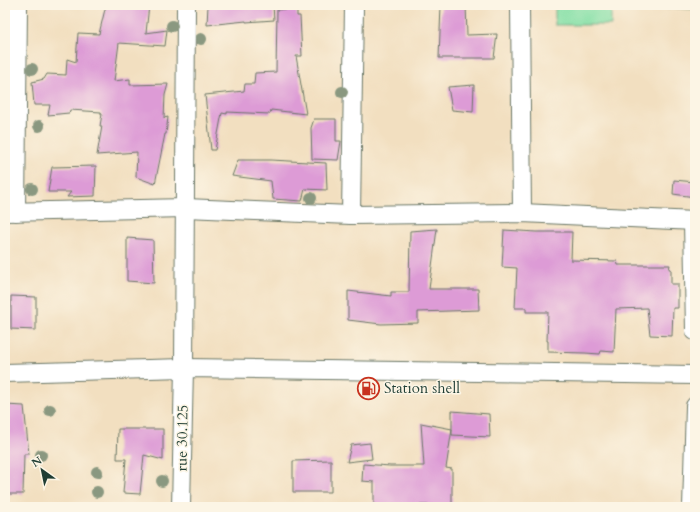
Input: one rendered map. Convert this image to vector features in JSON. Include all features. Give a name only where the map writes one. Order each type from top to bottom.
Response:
[{"type":"street","points":[[18,5],[11,212],[186,208],[351,214],[522,213],[694,221],[695,331]]},
{"type":"street","name":"rue 30.125","points":[[181,507],[186,208],[186,5]]},
{"type":"street","points":[[351,214],[354,5]]},
{"type":"street","points":[[520,5],[522,213]]},
{"type":"street","points":[[5,373],[184,368],[695,374]]},
{"type":"street","points":[[692,507],[695,406]]},
{"type":"green space","points":[[555,5],[611,5],[611,25],[555,25]]},
{"type":"green space","points":[[637,5],[695,5],[695,9],[637,7]]},
{"type":"building","points":[[106,5],[149,5],[146,33],[167,30],[165,46],[119,43],[114,81],[130,79],[130,85],[168,84],[165,95],[164,118],[168,117],[166,134],[155,184],[136,177],[137,152],[97,155],[102,126],[100,126],[101,112],[70,110],[69,113],[48,115],[50,105],[34,105],[32,82],[44,79],[47,74],[66,75],[67,59],[76,62],[78,33],[99,34]]},
{"type":"building","points":[[208,5],[273,5],[274,20],[207,25]]},
{"type":"building","points":[[441,5],[466,5],[467,35],[497,34],[494,58],[439,58]]},
{"type":"building","points":[[297,8],[297,16],[300,16],[302,56],[296,56],[306,114],[271,110],[270,114],[222,113],[215,150],[211,150],[205,95],[244,91],[245,84],[254,84],[255,73],[276,72],[277,10]]},
{"type":"building","points":[[474,85],[473,112],[452,110],[448,87]]},
{"type":"building","points":[[314,119],[336,119],[336,141],[341,141],[338,160],[312,159],[311,128]]},
{"type":"building","points":[[238,160],[326,163],[327,190],[305,189],[302,201],[273,199],[271,181],[232,176]]},
{"type":"building","points":[[96,166],[95,196],[67,197],[71,192],[48,192],[52,167]]},
{"type":"building","points":[[674,180],[695,182],[695,197],[673,194]]},
{"type":"building","points":[[437,229],[429,289],[478,289],[479,310],[418,312],[418,323],[381,324],[348,320],[348,291],[391,296],[391,292],[409,292],[410,231]]},
{"type":"building","points":[[504,230],[572,232],[571,260],[617,261],[618,265],[670,265],[669,269],[671,269],[671,284],[678,284],[678,308],[673,308],[672,336],[650,335],[647,308],[616,309],[614,352],[601,351],[600,354],[548,352],[548,312],[526,312],[526,308],[515,308],[517,268],[502,267]]},
{"type":"building","points":[[127,238],[153,240],[154,283],[127,281]]},
{"type":"building","points":[[11,296],[36,297],[36,330],[11,329]]},
{"type":"building","points":[[5,405],[24,406],[29,454],[24,454],[23,494],[5,494]]},
{"type":"building","points":[[452,411],[489,414],[490,437],[452,435]]},
{"type":"building","points":[[421,423],[452,429],[446,468],[452,469],[452,505],[374,507],[374,482],[362,481],[363,464],[424,466]]},
{"type":"building","points":[[118,429],[163,429],[163,460],[144,455],[140,494],[123,493],[126,459],[117,459]]},
{"type":"building","points":[[370,443],[372,459],[347,462],[351,445]]},
{"type":"building","points":[[331,460],[331,492],[293,492],[293,461]]},
{"type":"place","name":"Station shell","points":[[368,388]]}]
